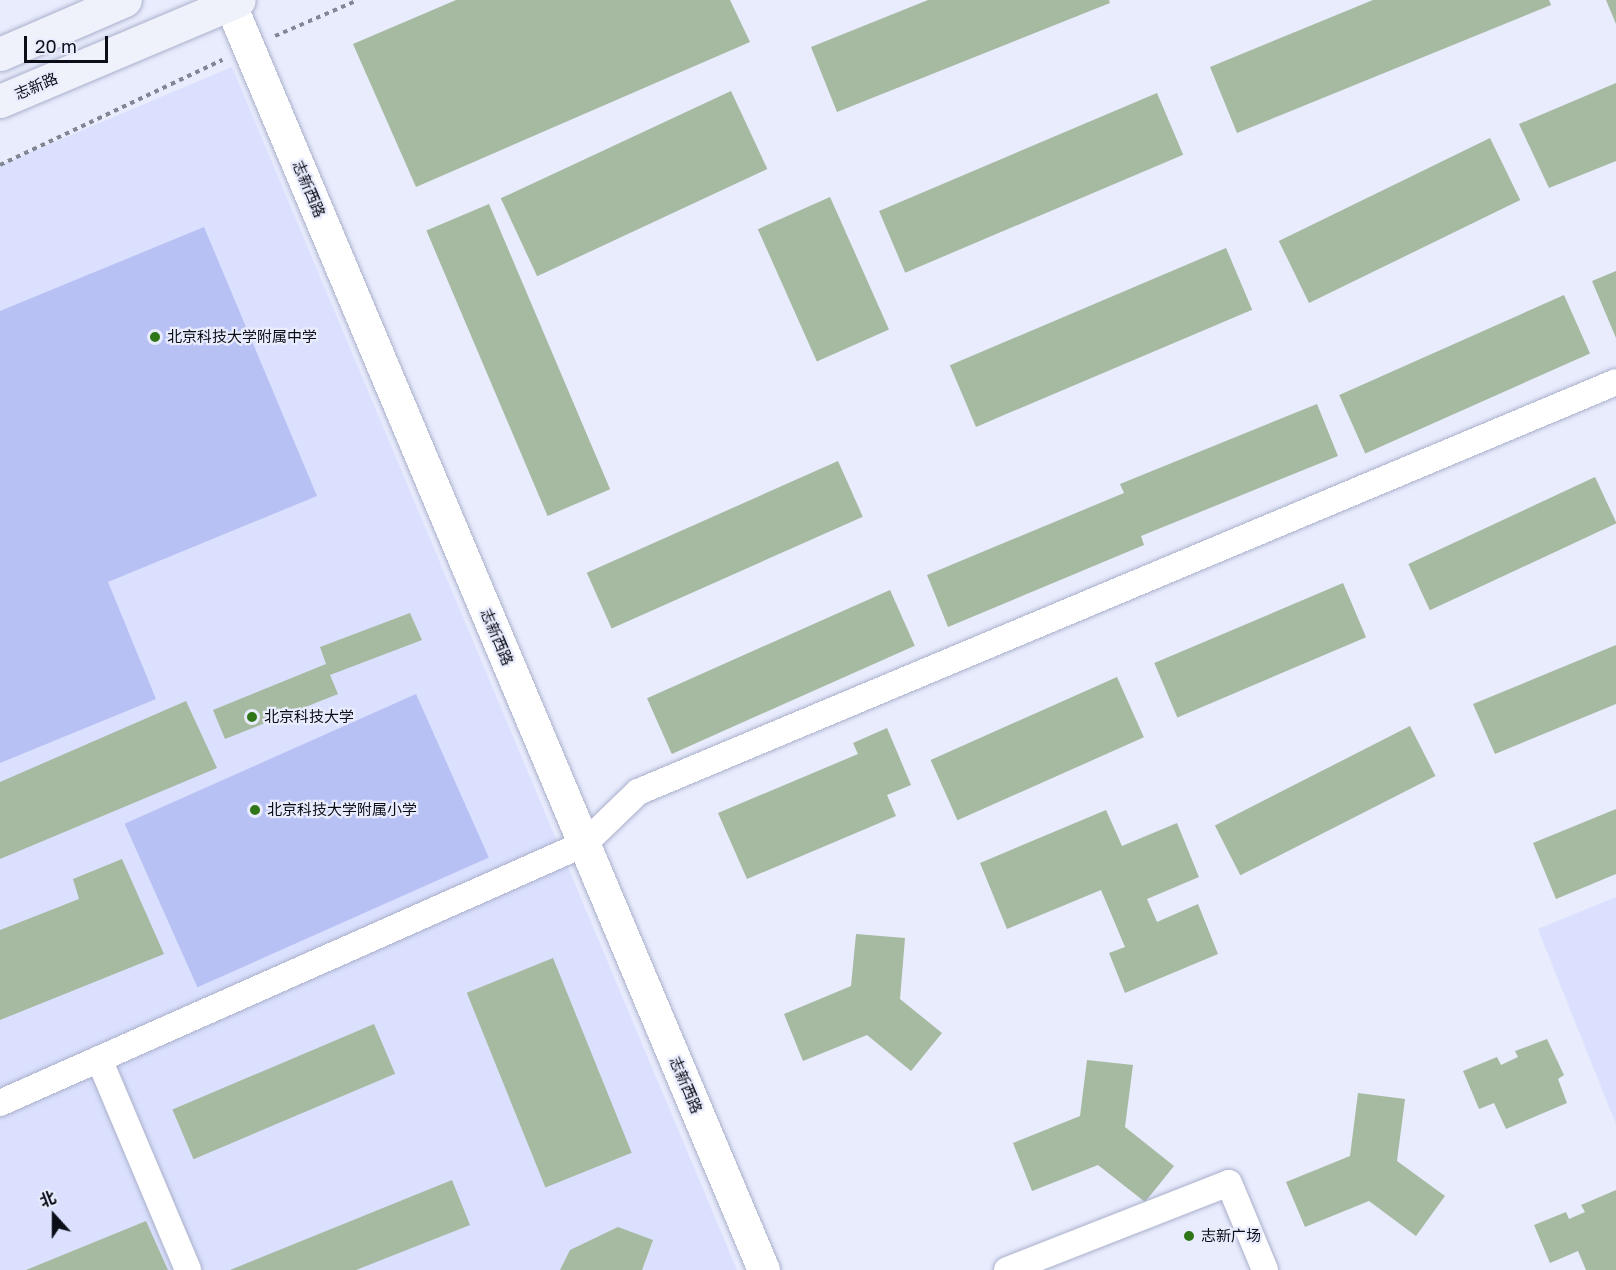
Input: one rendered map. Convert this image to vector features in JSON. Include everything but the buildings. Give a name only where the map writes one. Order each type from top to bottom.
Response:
[{"type":"main road","points":[[0,54],[125,0]]},
{"type":"main road","name":"志新路","points":[[0,101],[233,1]]},
{"type":"street","name":"志新西路","points":[[233,1],[249,47],[764,1270]]},
{"type":"street","points":[[0,1103],[584,844],[638,792],[1616,382]]},
{"type":"street","points":[[99,1059],[189,1270]]},
{"type":"street","points":[[1007,1270],[1229,1183],[1265,1270]]},
{"type":"path","points":[[0,165],[249,47],[358,0]]},
{"type":"shaded area","name":"北京科技大学","points":[[232,67],[737,1270],[0,1270],[0,165]]},
{"type":"shaded area","name":"北京科技大学附属中学","points":[[204,227],[317,496],[108,582],[156,699],[0,763],[0,311]]},
{"type":"shaded area","points":[[416,694],[489,858],[197,987],[125,824]]},
{"type":"shaded area","points":[[1616,897],[1616,1124],[1538,929]]},
{"type":"place","name":"北京科技大学附属中学","points":[[155,337]]},
{"type":"place","name":"北京科技大学","points":[[252,717]]},
{"type":"place","name":"北京科技大学附属小学","points":[[255,810]]},
{"type":"place","name":"志新广场","points":[[1189,1236]]}]
